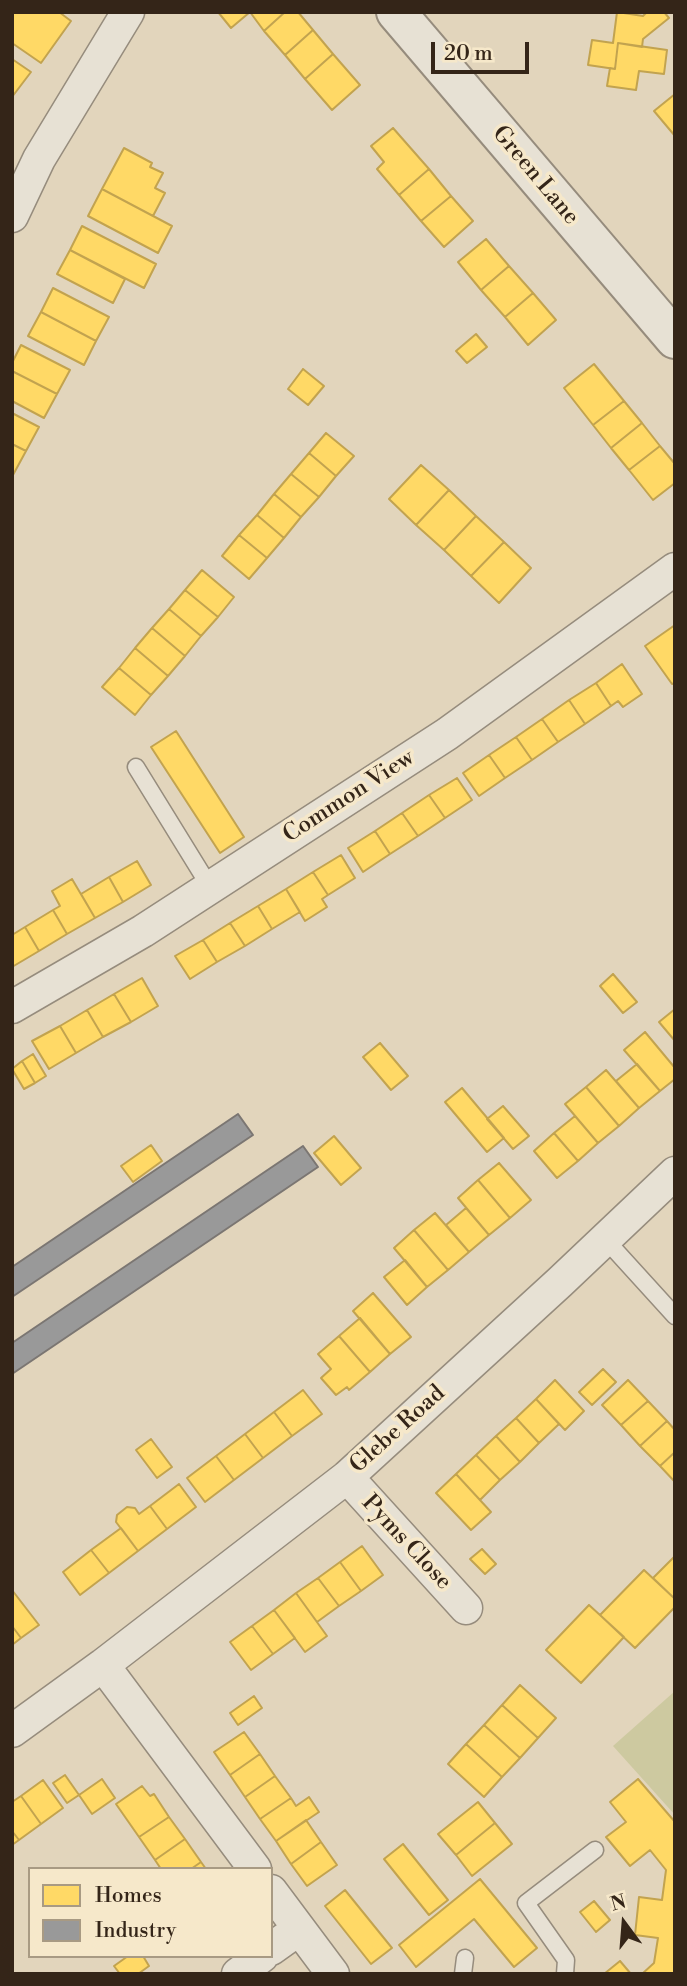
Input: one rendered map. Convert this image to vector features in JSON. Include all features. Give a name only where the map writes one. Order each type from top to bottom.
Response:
[{"type":"street","points":[[12,216],[39,159],[128,12]]},
{"type":"street","name":"Green Lane","points":[[396,12],[675,339]]},
{"type":"street","name":"Common View","points":[[12,1007],[143,931],[447,734],[675,569]]},
{"type":"street","name":"Glebe Road","points":[[12,1731],[103,1665],[347,1478],[675,1173]]},
{"type":"street","name":"Pyms Close","points":[[347,1478],[466,1608]]},
{"type":"street","points":[[103,1665],[254,1867]]},
{"type":"street","points":[[273,1894],[333,1974]]},
{"type":"street","points":[[273,1948],[299,1929]]},
{"type":"street","points":[[238,1974],[259,1958]]},
{"type":"lane","points":[[136,767],[210,887]]},
{"type":"lane","points":[[606,1239],[675,1316]]},
{"type":"lane","points":[[565,1974],[566,1960],[526,1903],[595,1850]]},
{"type":"shaded area","points":[[675,1691],[675,1815],[613,1746]]},
{"type":"building: Homes","points":[[12,12],[59,12],[71,21],[41,63],[12,43]]},
{"type":"building: Homes","points":[[218,12],[250,12],[231,28]]},
{"type":"building: Homes","points":[[250,12],[285,12],[264,31]]},
{"type":"building: Homes","points":[[285,12],[298,12],[313,30],[285,55],[264,31]]},
{"type":"building: Homes","points":[[617,12],[643,16],[647,12],[664,12],[669,18],[643,39],[642,47],[618,43],[615,69],[588,65],[592,40],[613,43]]},
{"type":"building: Homes","points":[[313,30],[333,54],[305,79],[285,55]]},
{"type":"building: Homes","points":[[618,43],[667,50],[664,74],[639,71],[636,90],[607,86],[610,68],[615,69]]},
{"type":"building: Homes","points":[[333,54],[360,85],[332,110],[305,79]]},
{"type":"building: Homes","points":[[12,59],[31,72],[12,97]]},
{"type":"building: Homes","points":[[675,94],[675,136],[654,111]]},
{"type":"building: Homes","points":[[393,128],[429,169],[399,195],[377,169],[384,162],[371,146]]},
{"type":"building: Homes","points":[[124,148],[152,163],[150,167],[163,173],[155,188],[165,193],[153,216],[102,189]]},
{"type":"building: Homes","points":[[429,169],[451,196],[421,221],[399,195]]},
{"type":"building: Homes","points":[[102,189],[172,226],[158,253],[88,216]]},
{"type":"building: Homes","points":[[451,196],[473,221],[444,247],[421,221]]},
{"type":"building: Homes","points":[[82,226],[156,264],[144,288],[70,250]]},
{"type":"building: Homes","points":[[486,239],[509,266],[481,290],[458,262]]},
{"type":"building: Homes","points":[[70,250],[125,279],[113,303],[57,274]]},
{"type":"building: Homes","points":[[509,266],[533,293],[505,317],[481,290]]},
{"type":"building: Homes","points":[[53,288],[109,317],[96,341],[41,312]]},
{"type":"building: Homes","points":[[533,293],[556,320],[528,345],[505,317]]},
{"type":"building: Homes","points":[[41,312],[96,341],[84,365],[28,336]]},
{"type":"building: Homes","points":[[476,334],[487,347],[467,363],[456,351]]},
{"type":"building: Homes","points":[[21,345],[70,370],[57,394],[12,371],[12,363]]},
{"type":"building: Homes","points":[[594,364],[624,401],[593,425],[564,388]]},
{"type":"building: Homes","points":[[303,369],[324,386],[308,405],[288,389]]},
{"type":"building: Homes","points":[[12,371],[57,394],[44,418],[12,401]]},
{"type":"building: Homes","points":[[624,401],[642,423],[611,448],[593,425]]},
{"type":"building: Homes","points":[[12,413],[39,427],[26,451],[12,444]]},
{"type":"building: Homes","points":[[642,423],[660,446],[629,470],[611,448]]},
{"type":"building: Homes","points":[[326,433],[354,456],[336,476],[309,453]]},
{"type":"building: Homes","points":[[12,444],[26,451],[13,475],[12,474]]},
{"type":"building: Homes","points":[[660,446],[675,464],[675,483],[653,500],[629,470]]},
{"type":"building: Homes","points":[[309,453],[336,476],[319,497],[291,474]]},
{"type":"building: Homes","points":[[421,465],[449,490],[416,525],[389,499]]},
{"type":"building: Homes","points":[[291,474],[319,497],[301,517],[274,494]]},
{"type":"building: Homes","points":[[449,490],[476,516],[444,550],[416,525]]},
{"type":"building: Homes","points":[[274,494],[301,517],[284,538],[257,515]]},
{"type":"building: Homes","points":[[257,515],[284,538],[267,558],[239,535]]},
{"type":"building: Homes","points":[[476,516],[504,542],[471,576],[444,550]]},
{"type":"building: Homes","points":[[239,535],[267,558],[249,579],[222,556]]},
{"type":"building: Homes","points":[[504,542],[531,568],[499,603],[471,576]]},
{"type":"building: Homes","points":[[202,570],[234,597],[218,617],[185,590]]},
{"type":"building: Homes","points":[[185,590],[218,617],[201,636],[169,609]]},
{"type":"building: Homes","points":[[169,609],[201,636],[185,656],[152,628]]},
{"type":"building: Homes","points":[[675,625],[675,683],[672,684],[645,646]]},
{"type":"building: Homes","points":[[152,628],[185,656],[168,676],[135,648]]},
{"type":"building: Homes","points":[[135,648],[168,676],[151,695],[119,668]]},
{"type":"building: Homes","points":[[622,664],[642,694],[623,707],[618,701],[611,706],[596,683]]},
{"type":"building: Homes","points":[[119,668],[151,695],[135,715],[102,687]]},
{"type":"building: Homes","points":[[596,683],[611,706],[585,724],[569,700]]},
{"type":"building: Homes","points":[[569,700],[585,724],[558,742],[542,719]]},
{"type":"building: Homes","points":[[542,719],[558,742],[532,760],[516,737]]},
{"type":"building: Homes","points":[[176,731],[244,837],[220,853],[151,747]]},
{"type":"building: Homes","points":[[516,737],[532,760],[505,778],[489,755]]},
{"type":"building: Homes","points":[[489,755],[505,778],[479,796],[463,773]]},
{"type":"building: Homes","points":[[457,778],[472,800],[445,818],[429,795]]},
{"type":"building: Homes","points":[[429,795],[445,818],[418,836],[402,813]]},
{"type":"building: Homes","points":[[402,813],[418,836],[390,854],[375,831]]},
{"type":"building: Homes","points":[[375,831],[390,854],[363,872],[348,848]]},
{"type":"building: Homes","points":[[341,855],[355,878],[328,895],[313,872]]},
{"type":"building: Homes","points":[[137,861],[151,885],[123,902],[109,877]]},
{"type":"building: Homes","points":[[313,872],[328,895],[322,899],[327,907],[305,921],[286,889]]},
{"type":"building: Homes","points":[[109,877],[123,902],[95,918],[81,894]]},
{"type":"building: Homes","points":[[72,879],[95,918],[67,934],[53,910],[60,906],[52,891]]},
{"type":"building: Homes","points":[[286,889],[300,912],[272,929],[258,906]]},
{"type":"building: Homes","points":[[258,906],[272,929],[245,946],[230,923]]},
{"type":"building: Homes","points":[[53,910],[67,934],[39,951],[25,927]]},
{"type":"building: Homes","points":[[230,923],[245,946],[217,962],[203,940]]},
{"type":"building: Homes","points":[[25,927],[39,951],[12,967],[12,935]]},
{"type":"building: Homes","points":[[203,940],[217,962],[190,979],[175,956]]},
{"type":"building: Homes","points":[[613,974],[637,1002],[623,1013],[600,986]]},
{"type":"building: Homes","points":[[142,978],[158,1006],[131,1022],[114,994]]},
{"type":"building: Homes","points":[[114,994],[131,1022],[103,1037],[87,1010]]},
{"type":"building: Homes","points":[[675,1009],[675,1041],[659,1022]]},
{"type":"building: Homes","points":[[87,1010],[103,1037],[76,1053],[60,1026]]},
{"type":"building: Homes","points":[[60,1026],[76,1053],[49,1069],[32,1041]]},
{"type":"building: Homes","points":[[645,1032],[675,1068],[675,1079],[660,1091],[624,1050]]},
{"type":"building: Homes","points":[[380,1043],[408,1076],[391,1090],[363,1057]]},
{"type":"building: Homes","points":[[33,1054],[46,1076],[35,1083],[22,1061]]},
{"type":"building: Homes","points":[[22,1061],[35,1083],[24,1089],[12,1069]]},
{"type":"building: Homes","points":[[637,1064],[660,1091],[639,1108],[616,1081]]},
{"type":"building: Homes","points":[[606,1070],[639,1108],[619,1126],[586,1087]]},
{"type":"building: Homes","points":[[586,1087],[619,1126],[598,1143],[565,1104]]},
{"type":"building: Homes","points":[[462,1088],[504,1138],[487,1152],[445,1102]]},
{"type":"building: Homes","points":[[503,1106],[529,1136],[513,1149],[487,1119]]},
{"type":"building: Homes","points":[[575,1116],[598,1143],[578,1161],[554,1133]]},
{"type":"building: Homes","points":[[554,1133],[578,1161],[557,1178],[534,1151]]},
{"type":"building: Homes","points":[[334,1136],[361,1168],[341,1185],[314,1153]]},
{"type":"building: Homes","points":[[151,1145],[162,1161],[133,1182],[121,1166]]},
{"type":"building: Homes","points":[[499,1163],[531,1200],[510,1218],[478,1180]]},
{"type":"building: Homes","points":[[478,1180],[510,1218],[489,1235],[458,1198]]},
{"type":"building: Homes","points":[[466,1208],[489,1235],[469,1252],[446,1225]]},
{"type":"building: Homes","points":[[435,1213],[469,1252],[448,1270],[414,1230]]},
{"type":"building: Homes","points":[[414,1230],[448,1270],[427,1287],[394,1248]]},
{"type":"building: Homes","points":[[405,1260],[427,1287],[407,1305],[384,1277]]},
{"type":"building: Homes","points":[[373,1293],[411,1337],[390,1354],[353,1311]]},
{"type":"building: Homes","points":[[360,1318],[390,1354],[370,1372],[339,1336]]},
{"type":"building: Homes","points":[[339,1336],[370,1372],[349,1390],[347,1387],[336,1395],[321,1378],[331,1369],[318,1354]]},
{"type":"building: Homes","points":[[603,1369],[616,1382],[592,1405],[579,1392]]},
{"type":"building: Homes","points":[[555,1380],[584,1411],[565,1430],[536,1399]]},
{"type":"building: Homes","points":[[628,1380],[648,1401],[621,1425],[602,1405]]},
{"type":"building: Homes","points":[[303,1390],[322,1414],[292,1436],[274,1412]]},
{"type":"building: Homes","points":[[536,1399],[559,1424],[539,1443],[516,1418]]},
{"type":"building: Homes","points":[[648,1401],[667,1421],[640,1446],[621,1425]]},
{"type":"building: Homes","points":[[274,1412],[292,1436],[263,1458],[245,1434]]},
{"type":"building: Homes","points":[[516,1418],[539,1443],[520,1462],[496,1436]]},
{"type":"building: Homes","points":[[667,1421],[675,1430],[675,1452],[660,1466],[640,1446]]},
{"type":"building: Homes","points":[[245,1434],[263,1458],[234,1480],[216,1456]]},
{"type":"building: Homes","points":[[496,1436],[520,1462],[500,1480],[476,1455]]},
{"type":"building: Homes","points":[[151,1439],[172,1467],[157,1478],[136,1450]]},
{"type":"building: Homes","points":[[675,1452],[675,1482],[660,1466]]},
{"type":"building: Homes","points":[[476,1455],[500,1480],[480,1500],[456,1474]]},
{"type":"building: Homes","points":[[216,1456],[234,1480],[205,1502],[187,1478]]},
{"type":"building: Homes","points":[[456,1474],[491,1512],[471,1530],[436,1493]]},
{"type":"building: Homes","points":[[179,1484],[196,1507],[167,1529],[150,1506]]},
{"type":"building: Homes","points":[[150,1506],[167,1529],[138,1551],[116,1522],[117,1515],[127,1507],[135,1508],[139,1514]]},
{"type":"building: Homes","points":[[121,1528],[138,1551],[109,1573],[91,1550]]},
{"type":"building: Homes","points":[[362,1546],[383,1575],[361,1591],[340,1562]]},
{"type":"building: Homes","points":[[482,1549],[496,1564],[485,1574],[470,1559]]},
{"type":"building: Homes","points":[[91,1550],[109,1573],[80,1595],[63,1572]]},
{"type":"building: Homes","points":[[675,1556],[675,1599],[653,1578]]},
{"type":"building: Homes","points":[[340,1562],[361,1591],[339,1606],[318,1578]]},
{"type":"building: Homes","points":[[644,1570],[675,1599],[675,1607],[635,1648],[600,1615]]},
{"type":"building: Homes","points":[[318,1578],[339,1606],[317,1622],[296,1593]]},
{"type":"building: Homes","points":[[12,1590],[39,1625],[21,1638],[12,1626]]},
{"type":"building: Homes","points":[[296,1593],[327,1636],[305,1652],[274,1610]]},
{"type":"building: Homes","points":[[589,1605],[624,1637],[581,1683],[546,1650]]},
{"type":"building: Homes","points":[[274,1610],[295,1638],[273,1654],[252,1626]]},
{"type":"building: Homes","points":[[12,1626],[21,1638],[12,1645]]},
{"type":"building: Homes","points":[[252,1626],[273,1654],[251,1670],[230,1642]]},
{"type":"building: Homes","points":[[520,1685],[556,1718],[538,1738],[502,1705]]},
{"type":"building: Homes","points":[[254,1696],[262,1708],[238,1725],[230,1713]]},
{"type":"building: Homes","points":[[502,1705],[538,1738],[520,1758],[484,1725]]},
{"type":"building: Homes","points":[[484,1725],[520,1758],[502,1777],[466,1744]]},
{"type":"building: Homes","points":[[244,1732],[260,1754],[230,1775],[214,1752]]},
{"type":"building: Homes","points":[[466,1744],[502,1777],[484,1797],[448,1764]]},
{"type":"building: Homes","points":[[260,1754],[275,1776],[245,1797],[230,1775]]},
{"type":"building: Homes","points":[[65,1775],[79,1795],[67,1803],[53,1783]]},
{"type":"building: Homes","points":[[275,1776],[291,1798],[260,1819],[245,1797]]},
{"type":"building: Homes","points":[[102,1779],[115,1798],[92,1814],[79,1795]]},
{"type":"building: Homes","points":[[638,1779],[675,1822],[675,1974],[642,1974],[654,1963],[658,1938],[635,1935],[639,1897],[662,1900],[666,1870],[650,1850],[630,1866],[606,1837],[626,1822],[610,1802]]},
{"type":"building: Homes","points":[[43,1780],[63,1808],[41,1824],[21,1796]]},
{"type":"building: Homes","points":[[142,1786],[150,1796],[154,1794],[169,1817],[139,1837],[116,1804]]},
{"type":"building: Homes","points":[[21,1796],[41,1824],[19,1840],[12,1831],[12,1802]]},
{"type":"building: Homes","points":[[309,1797],[319,1812],[276,1841],[260,1819],[291,1798],[296,1806]]},
{"type":"building: Homes","points":[[478,1802],[495,1823],[456,1855],[438,1834]]},
{"type":"building: Homes","points":[[169,1817],[185,1839],[155,1860],[139,1837]]},
{"type":"building: Homes","points":[[306,1820],[321,1842],[291,1864],[276,1841]]},
{"type":"building: Homes","points":[[495,1823],[512,1844],[472,1876],[456,1855]]},
{"type":"building: Homes","points":[[12,1831],[19,1840],[12,1845]]},
{"type":"building: Homes","points":[[185,1839],[201,1862],[194,1867],[160,1867],[155,1860]]},
{"type":"building: Homes","points":[[321,1842],[337,1865],[307,1886],[291,1864]]},
{"type":"building: Homes","points":[[403,1844],[448,1900],[429,1915],[384,1859]]},
{"type":"building: Homes","points":[[480,1879],[537,1948],[514,1967],[474,1919],[416,1967],[399,1945]]},
{"type":"building: Homes","points":[[345,1890],[392,1948],[371,1964],[325,1906]]},
{"type":"building: Homes","points":[[594,1901],[610,1920],[596,1932],[580,1912]]},
{"type":"building: Homes","points":[[125,1958],[144,1958],[149,1966],[138,1974],[120,1974],[114,1966]]},
{"type":"building: Homes","points":[[620,1961],[631,1974],[604,1974]]},
{"type":"building: Industry","points":[[238,1114],[253,1135],[12,1297],[12,1267]]},
{"type":"building: Industry","points":[[303,1146],[318,1167],[12,1374],[12,1343]]}]
